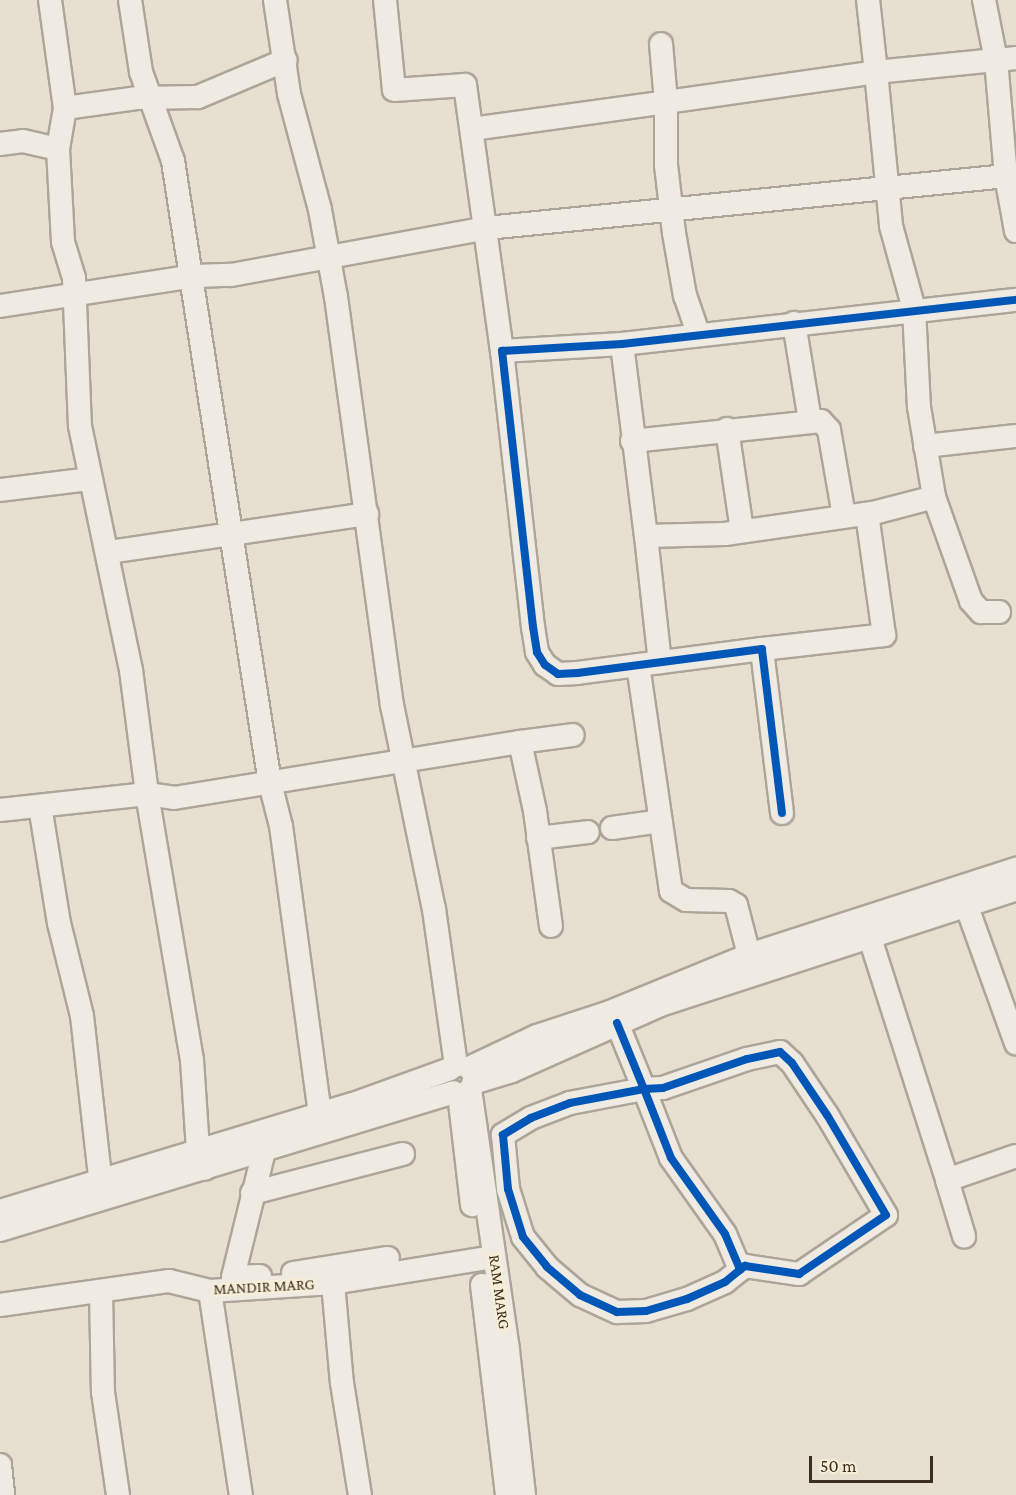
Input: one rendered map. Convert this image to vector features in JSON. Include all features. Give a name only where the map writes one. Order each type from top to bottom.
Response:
[{"type":"street","points":[[50,0],[65,108],[58,149],[63,242],[74,278],[72,295],[80,426],[90,479],[109,552],[131,670],[147,794],[192,1060],[202,1160]]},
{"type":"street","points":[[130,0],[141,72],[153,98],[173,161],[183,238],[194,276],[231,534],[270,783],[281,826],[326,1121]]},
{"type":"street","name":"RAM MARG","points":[[275,0],[286,60],[289,94],[329,256],[402,764],[434,909],[524,1495]]},
{"type":"street","points":[[385,0],[394,90],[465,85],[487,228],[537,651],[545,665],[558,674],[884,635],[867,514]]},
{"type":"street","points":[[868,0],[891,226],[914,309],[925,446],[934,497],[972,601],[981,612],[999,612]]},
{"type":"street","points":[[984,0],[1006,59],[1006,176],[1016,231]]},
{"type":"street","points":[[661,44],[666,102],[666,165],[671,208],[685,296],[698,333]]},
{"type":"street","points":[[472,129],[876,72],[1006,59]]},
{"type":"street","points":[[65,108],[153,98],[198,97],[286,60]]},
{"type":"street","points":[[0,144],[24,141],[58,149]]},
{"type":"street","points":[[0,306],[194,276],[231,274],[487,228],[1006,176]]},
{"type":"street","points":[[502,351],[621,344],[698,333],[1016,300]]},
{"type":"street","points":[[794,323],[810,421]]},
{"type":"street","points":[[621,344],[646,536],[649,663],[661,821],[671,891],[686,900],[729,901],[736,905],[749,955]]},
{"type":"street","points":[[632,441],[727,429],[821,421],[829,430],[844,516]]},
{"type":"street","points":[[727,429],[742,531]]},
{"type":"street","points":[[925,446],[1016,436]]},
{"type":"street","points":[[0,490],[90,479]]},
{"type":"street","points":[[646,536],[742,531],[867,514],[934,497]]},
{"type":"street","points":[[109,552],[367,514]]},
{"type":"street","points":[[762,649],[783,813]]},
{"type":"street","points":[[0,810],[147,794],[174,798],[402,764],[520,742],[573,735]]},
{"type":"street","points":[[520,742],[538,838],[551,926]]},
{"type":"street","points":[[40,806],[59,923],[82,1016],[101,1190]]},
{"type":"street","points":[[612,828],[661,821]]},
{"type":"street","points":[[538,838],[588,832]]},
{"type":"street","points":[[462,1080],[537,1036],[610,1012],[749,955],[1016,869]]},
{"type":"street","points":[[1,1211],[101,1190],[462,1080],[512,1071],[660,1005],[967,907],[1016,889]]},
{"type":"street","points":[[967,907],[1016,1043]]},
{"type":"street","points":[[870,938],[964,1236]]},
{"type":"street","points":[[618,1023],[671,1158],[725,1234],[740,1270]]},
{"type":"street","points":[[780,1052],[792,1062],[827,1114],[886,1215],[799,1274],[745,1266],[687,1299],[646,1311],[617,1312],[580,1295],[547,1267],[523,1237],[508,1189],[503,1135],[531,1118],[570,1103],[644,1089],[663,1088],[747,1059],[780,1052]]},
{"type":"street","points":[[202,1160],[264,1151],[326,1121]]},
{"type":"street","points":[[264,1151],[233,1277],[283,1274],[446,1249]]},
{"type":"street","points":[[252,1193],[403,1154]]},
{"type":"street","points":[[946,1180],[1016,1156]]},
{"type":"street","points":[[486,1258],[507,1495]]},
{"type":"street","name":"MANDIR MARG","points":[[0,1305],[169,1281],[210,1291],[333,1283],[486,1258]]},
{"type":"street","points":[[333,1283],[342,1383],[360,1495]]},
{"type":"street","points":[[101,1291],[103,1392],[118,1495]]},
{"type":"street","points":[[210,1291],[242,1495]]},
{"type":"street","points":[[0,1465],[3,1495]]},
{"type":"cycle path","points":[[782,813],[762,649],[558,674],[545,665],[537,652],[502,351],[622,344],[1016,300]]},
{"type":"cycle path","points":[[617,1023],[644,1089],[570,1103],[531,1118],[503,1135],[508,1189],[523,1237],[547,1267],[580,1295],[617,1312],[646,1311],[687,1299],[725,1282],[745,1266],[799,1274],[886,1215],[827,1115],[792,1063],[780,1052],[747,1059],[663,1088],[644,1089],[671,1158],[725,1234],[740,1270]]}]
